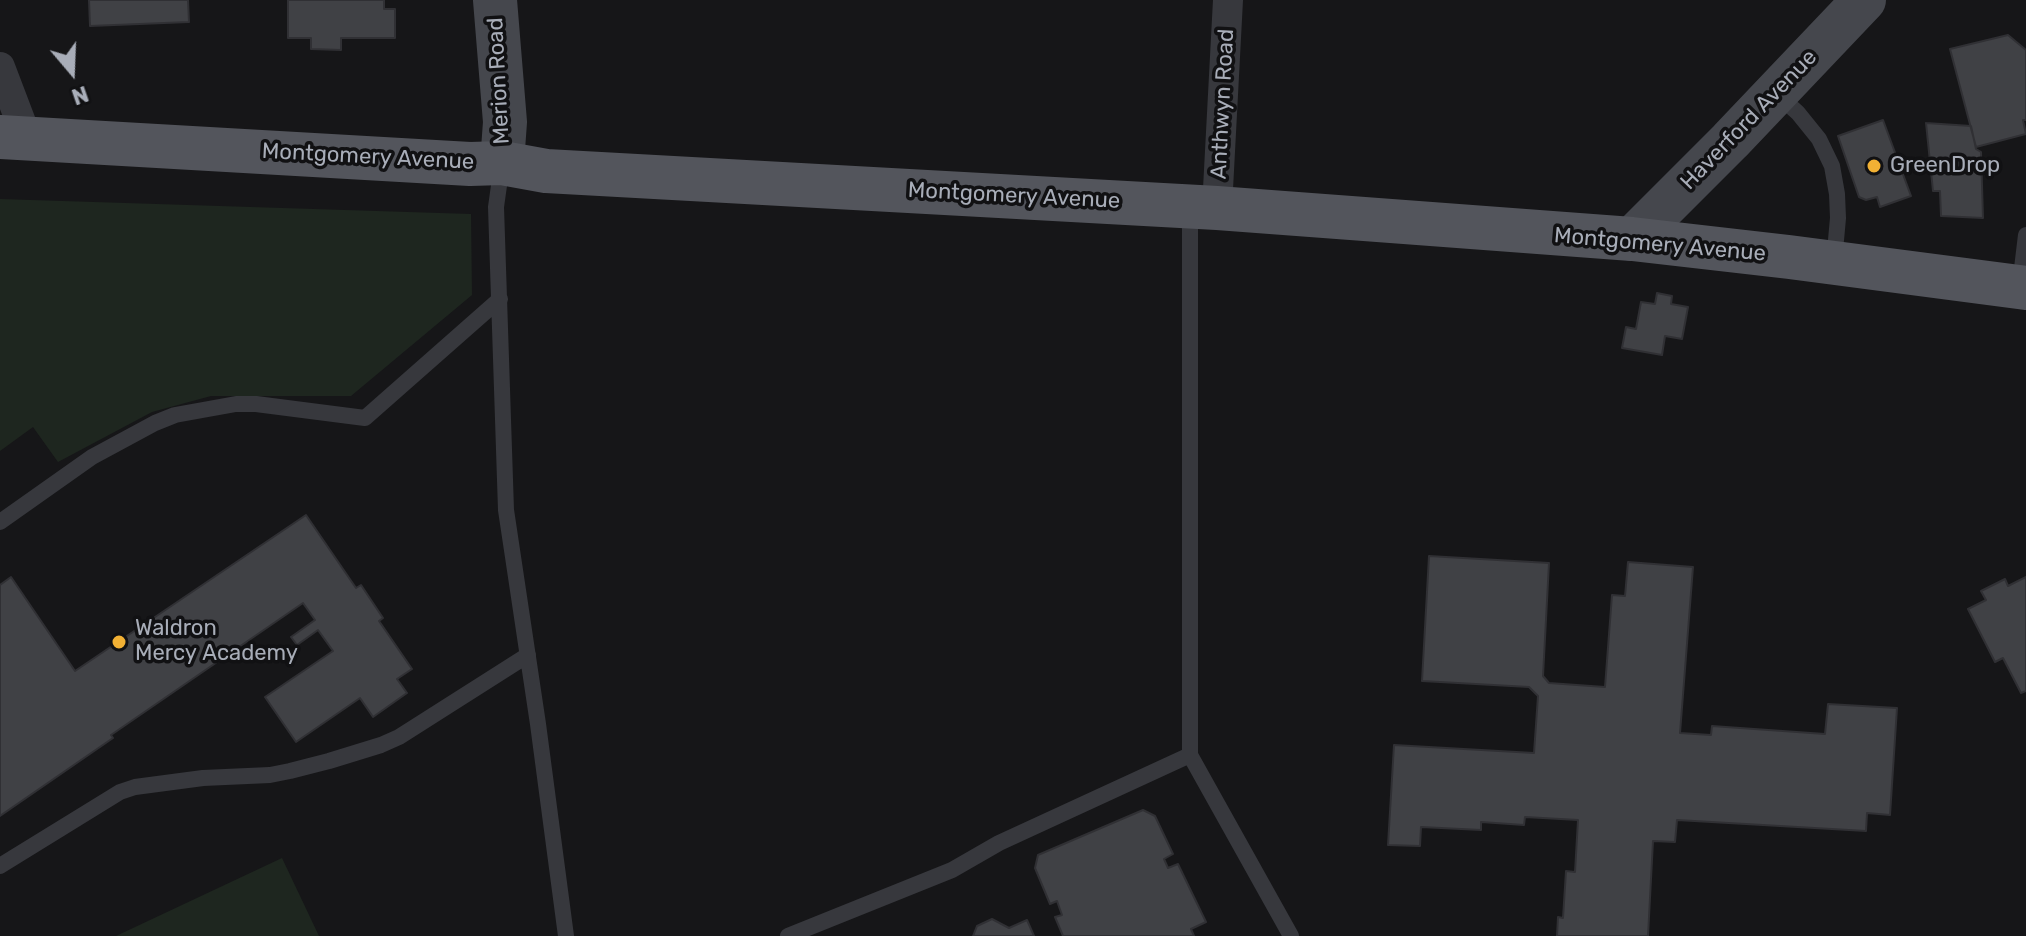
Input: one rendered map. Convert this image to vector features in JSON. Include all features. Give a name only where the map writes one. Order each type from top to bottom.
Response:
[{"type":"main road","name":"Montgomery Avenue","points":[[14,137],[470,164],[502,163],[562,172],[1204,207],[1632,239],[2023,288]]},
{"type":"street","name":"Merion Road","points":[[495,0],[505,122],[502,163]]},
{"type":"street","name":"Anthwyn Road","points":[[1204,207],[1228,0]]},
{"type":"street","name":"Haverford Avenue","points":[[1632,239],[1864,0]]},
{"type":"street","points":[[0,67],[14,137]]},
{"type":"lane","points":[[1776,93],[1798,113],[1819,139],[1832,166],[1838,218],[1834,263]]},
{"type":"lane","points":[[502,163],[496,207],[506,510],[566,936]]},
{"type":"lane","points":[[1204,207],[1190,755],[1291,936]]},
{"type":"lane","points":[[2023,288],[2026,235]]},
{"type":"lane","points":[[0,522],[92,457],[175,415],[236,404],[256,404],[365,418],[500,299]]},
{"type":"lane","points":[[0,866],[100,802],[135,787],[270,775],[381,745],[399,737],[528,655]]},
{"type":"lane","points":[[788,936],[952,870],[999,843],[1190,755]]},
{"type":"shaded area","points":[[0,199],[471,214],[472,295],[351,396],[211,396],[152,412],[58,462],[33,427],[0,451]]},
{"type":"shaded area","points":[[282,858],[319,936],[116,936]]},
{"type":"building","points":[[89,0],[188,0],[189,22],[90,26]]},
{"type":"building","points":[[288,0],[384,0],[384,9],[395,9],[395,38],[341,38],[341,50],[311,49],[311,38],[288,38]]},
{"type":"building","points":[[2008,35],[2026,50],[2026,120],[2023,120],[2026,134],[1976,147],[1950,49]]},
{"type":"building","name":"GreenDrop","points":[[1883,120],[1911,196],[1880,207],[1877,197],[1866,200],[1859,197],[1838,136]]},
{"type":"building","points":[[1926,123],[1971,126],[1976,149],[1981,152],[1983,218],[1941,216],[1940,191],[1933,191]]},
{"type":"building","points":[[1657,293],[1672,296],[1671,304],[1688,307],[1682,339],[1665,336],[1662,355],[1622,348],[1626,327],[1636,329],[1641,302],[1655,304]]},
{"type":"building","name":"Waldron Mercy Academy","points":[[306,515],[356,588],[361,585],[383,618],[379,621],[412,669],[397,679],[407,693],[373,717],[360,698],[296,742],[265,697],[333,651],[318,630],[297,645],[291,637],[315,620],[303,603],[111,735],[113,738],[0,816],[0,585],[11,577],[75,671]]},
{"type":"building","points":[[1429,556],[1549,563],[1543,676],[1549,683],[1605,687],[1612,595],[1625,596],[1628,562],[1693,567],[1680,733],[1711,735],[1712,726],[1825,734],[1828,704],[1897,708],[1890,815],[1867,813],[1866,831],[1677,820],[1675,842],[1653,841],[1648,936],[1557,936],[1558,917],[1563,918],[1566,871],[1575,872],[1578,820],[1525,817],[1524,825],[1481,822],[1481,830],[1421,827],[1420,846],[1388,845],[1394,745],[1534,753],[1538,696],[1529,687],[1422,681]]},
{"type":"building","points":[[2026,577],[2026,691],[2021,693],[2003,658],[1995,662],[1968,609],[1986,600],[1981,591],[2005,579],[2008,586]]},
{"type":"building","points":[[1143,810],[1155,816],[1173,854],[1164,859],[1168,868],[1178,864],[1206,922],[1191,929],[1194,936],[1063,936],[1055,917],[1062,915],[1057,901],[1050,904],[1035,868],[1038,855]]},
{"type":"building","points":[[992,919],[1009,928],[1027,920],[1034,936],[973,936],[977,926]]},
{"type":"place","name":"GreenDrop","points":[[1874,166]]},
{"type":"place","name":"Waldron Mercy Academy","points":[[119,642]]}]
